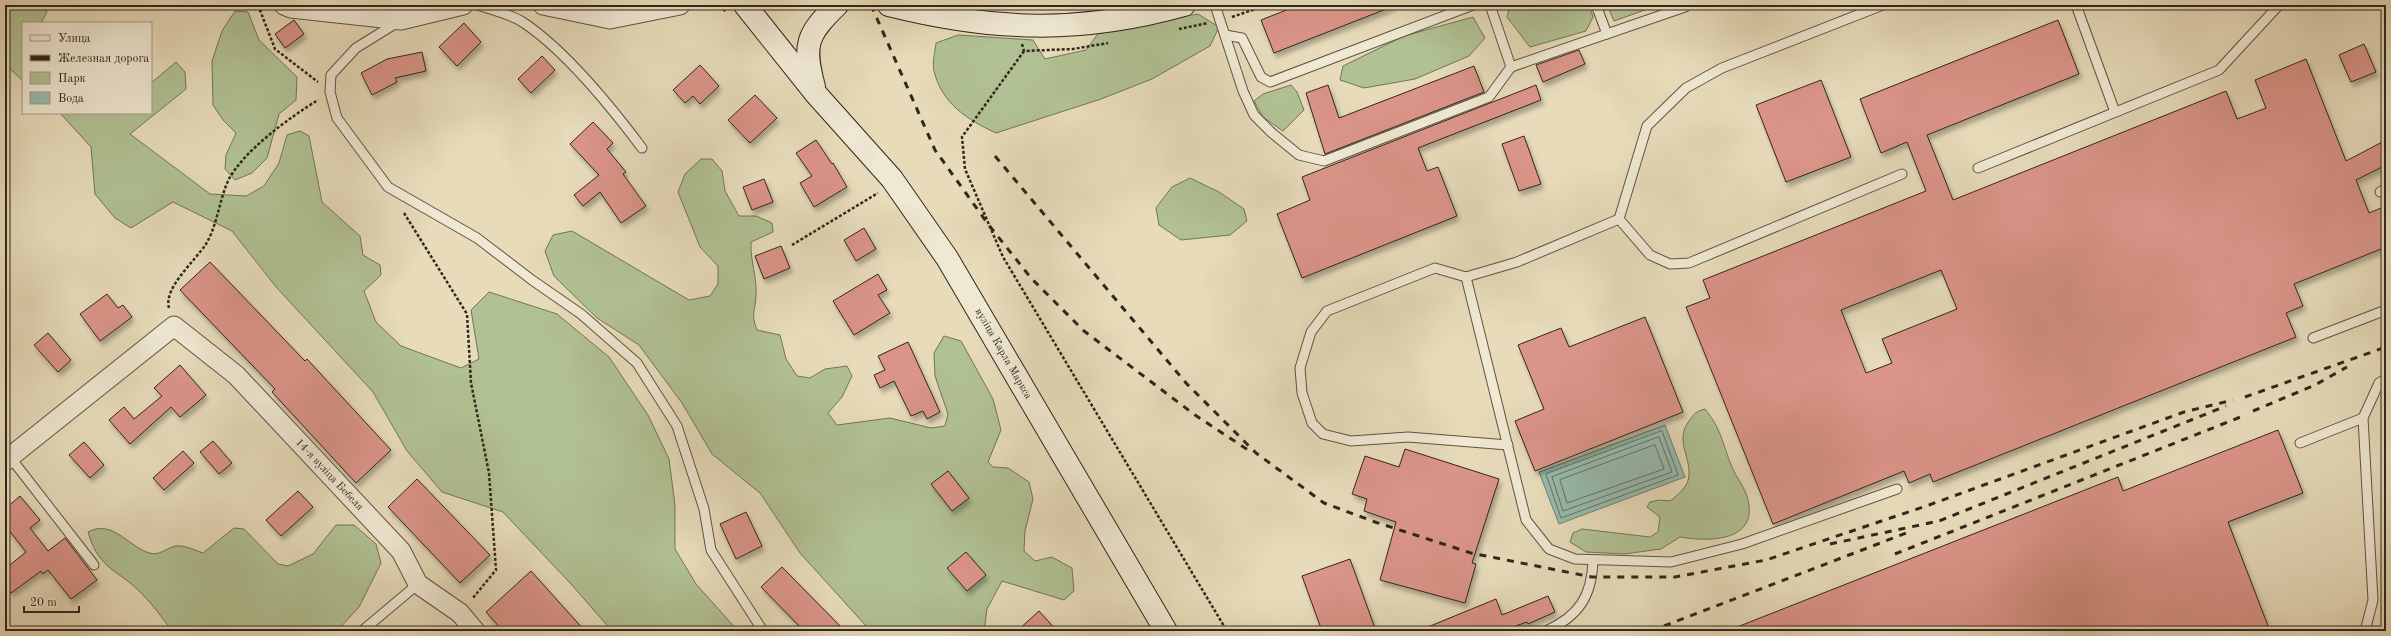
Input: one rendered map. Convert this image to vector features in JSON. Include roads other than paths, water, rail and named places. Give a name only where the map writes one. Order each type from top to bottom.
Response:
[{"type":"main road","name":"вуліца Карла Маркса","points":[[816,94],[807,58],[811,34],[837,5]]},
{"type":"main road","points":[[900,6],[956,20],[1018,27],[1071,26],[1126,20],[1184,5]]},
{"type":"main road","name":"вуліца Карла Маркса","points":[[737,11],[816,94],[892,179],[947,258],[1166,631]]},
{"type":"street","points":[[284,5],[291,8],[401,20],[463,5]]},
{"type":"street","points":[[543,5],[610,19],[680,5]]},
{"type":"street","name":"14-я вуліца Бебеля","points":[[8,459],[174,326],[236,375],[401,551],[418,584],[460,613],[475,631]]},
{"type":"lane","points":[[478,5],[520,21],[557,51],[622,121],[642,148]]},
{"type":"lane","points":[[1214,5],[1243,91],[1254,115],[1272,133],[1299,155],[1324,161],[1489,97],[1512,67],[1685,7],[1684,5]]},
{"type":"lane","points":[[1225,35],[1242,38],[1261,76],[1270,82],[1473,5]]},
{"type":"lane","points":[[1490,5],[1512,67]]},
{"type":"lane","points":[[1596,5],[1607,34]]},
{"type":"lane","points":[[1508,445],[1408,437],[1351,441],[1323,434],[1312,423],[1302,393],[1300,368],[1312,332],[1327,311],[1436,268],[1466,277],[1517,262],[1619,218],[1647,126],[1686,88],[1722,68],[1883,5]]},
{"type":"lane","points":[[2076,5],[2115,112]]},
{"type":"lane","points":[[1978,168],[2218,70],[2279,5]]},
{"type":"lane","points":[[401,20],[356,48],[332,75],[330,92],[337,118],[388,186],[477,238],[532,280],[581,314],[637,363],[677,426],[704,509],[711,550],[763,631]]},
{"type":"lane","points":[[1619,218],[1650,255],[1670,264],[1689,262],[1902,174]]},
{"type":"lane","points":[[1466,277],[1526,520],[1549,549],[1574,559],[1671,562],[1742,544],[1897,489]]},
{"type":"lane","points":[[2313,338],[2386,310]]},
{"type":"lane","points":[[2365,631],[2373,600],[2363,418],[2379,383],[2386,379]]},
{"type":"lane","points":[[2300,443],[2363,418]]},
{"type":"lane","points":[[8,459],[94,565]]},
{"type":"lane","points":[[1546,631],[1564,623],[1581,606],[1592,577],[1593,560]]},
{"type":"lane","points":[[362,631],[418,584]]},
{"type":"water","points":[[1665,425],[1685,477],[1559,524],[1539,472]]},
{"type":"railway","points":[[871,5],[935,150],[988,224],[1031,278],[1084,331],[1195,415],[1248,450]]},
{"type":"railway","points":[[995,156],[1186,383],[1256,453],[1324,503],[1375,522],[1471,553],[1592,577],[1675,577],[1766,560],[1929,505],[2184,412],[2233,400]]},
{"type":"railway","points":[[2245,397],[2386,347]]},
{"type":"railway","points":[[2253,411],[2315,385],[2347,367]]},
{"type":"railway","points":[[1830,544],[1939,521],[2226,406]]},
{"type":"railway","points":[[1895,554],[2243,416]]},
{"type":"railway","points":[[1651,631],[1909,532]]}]
